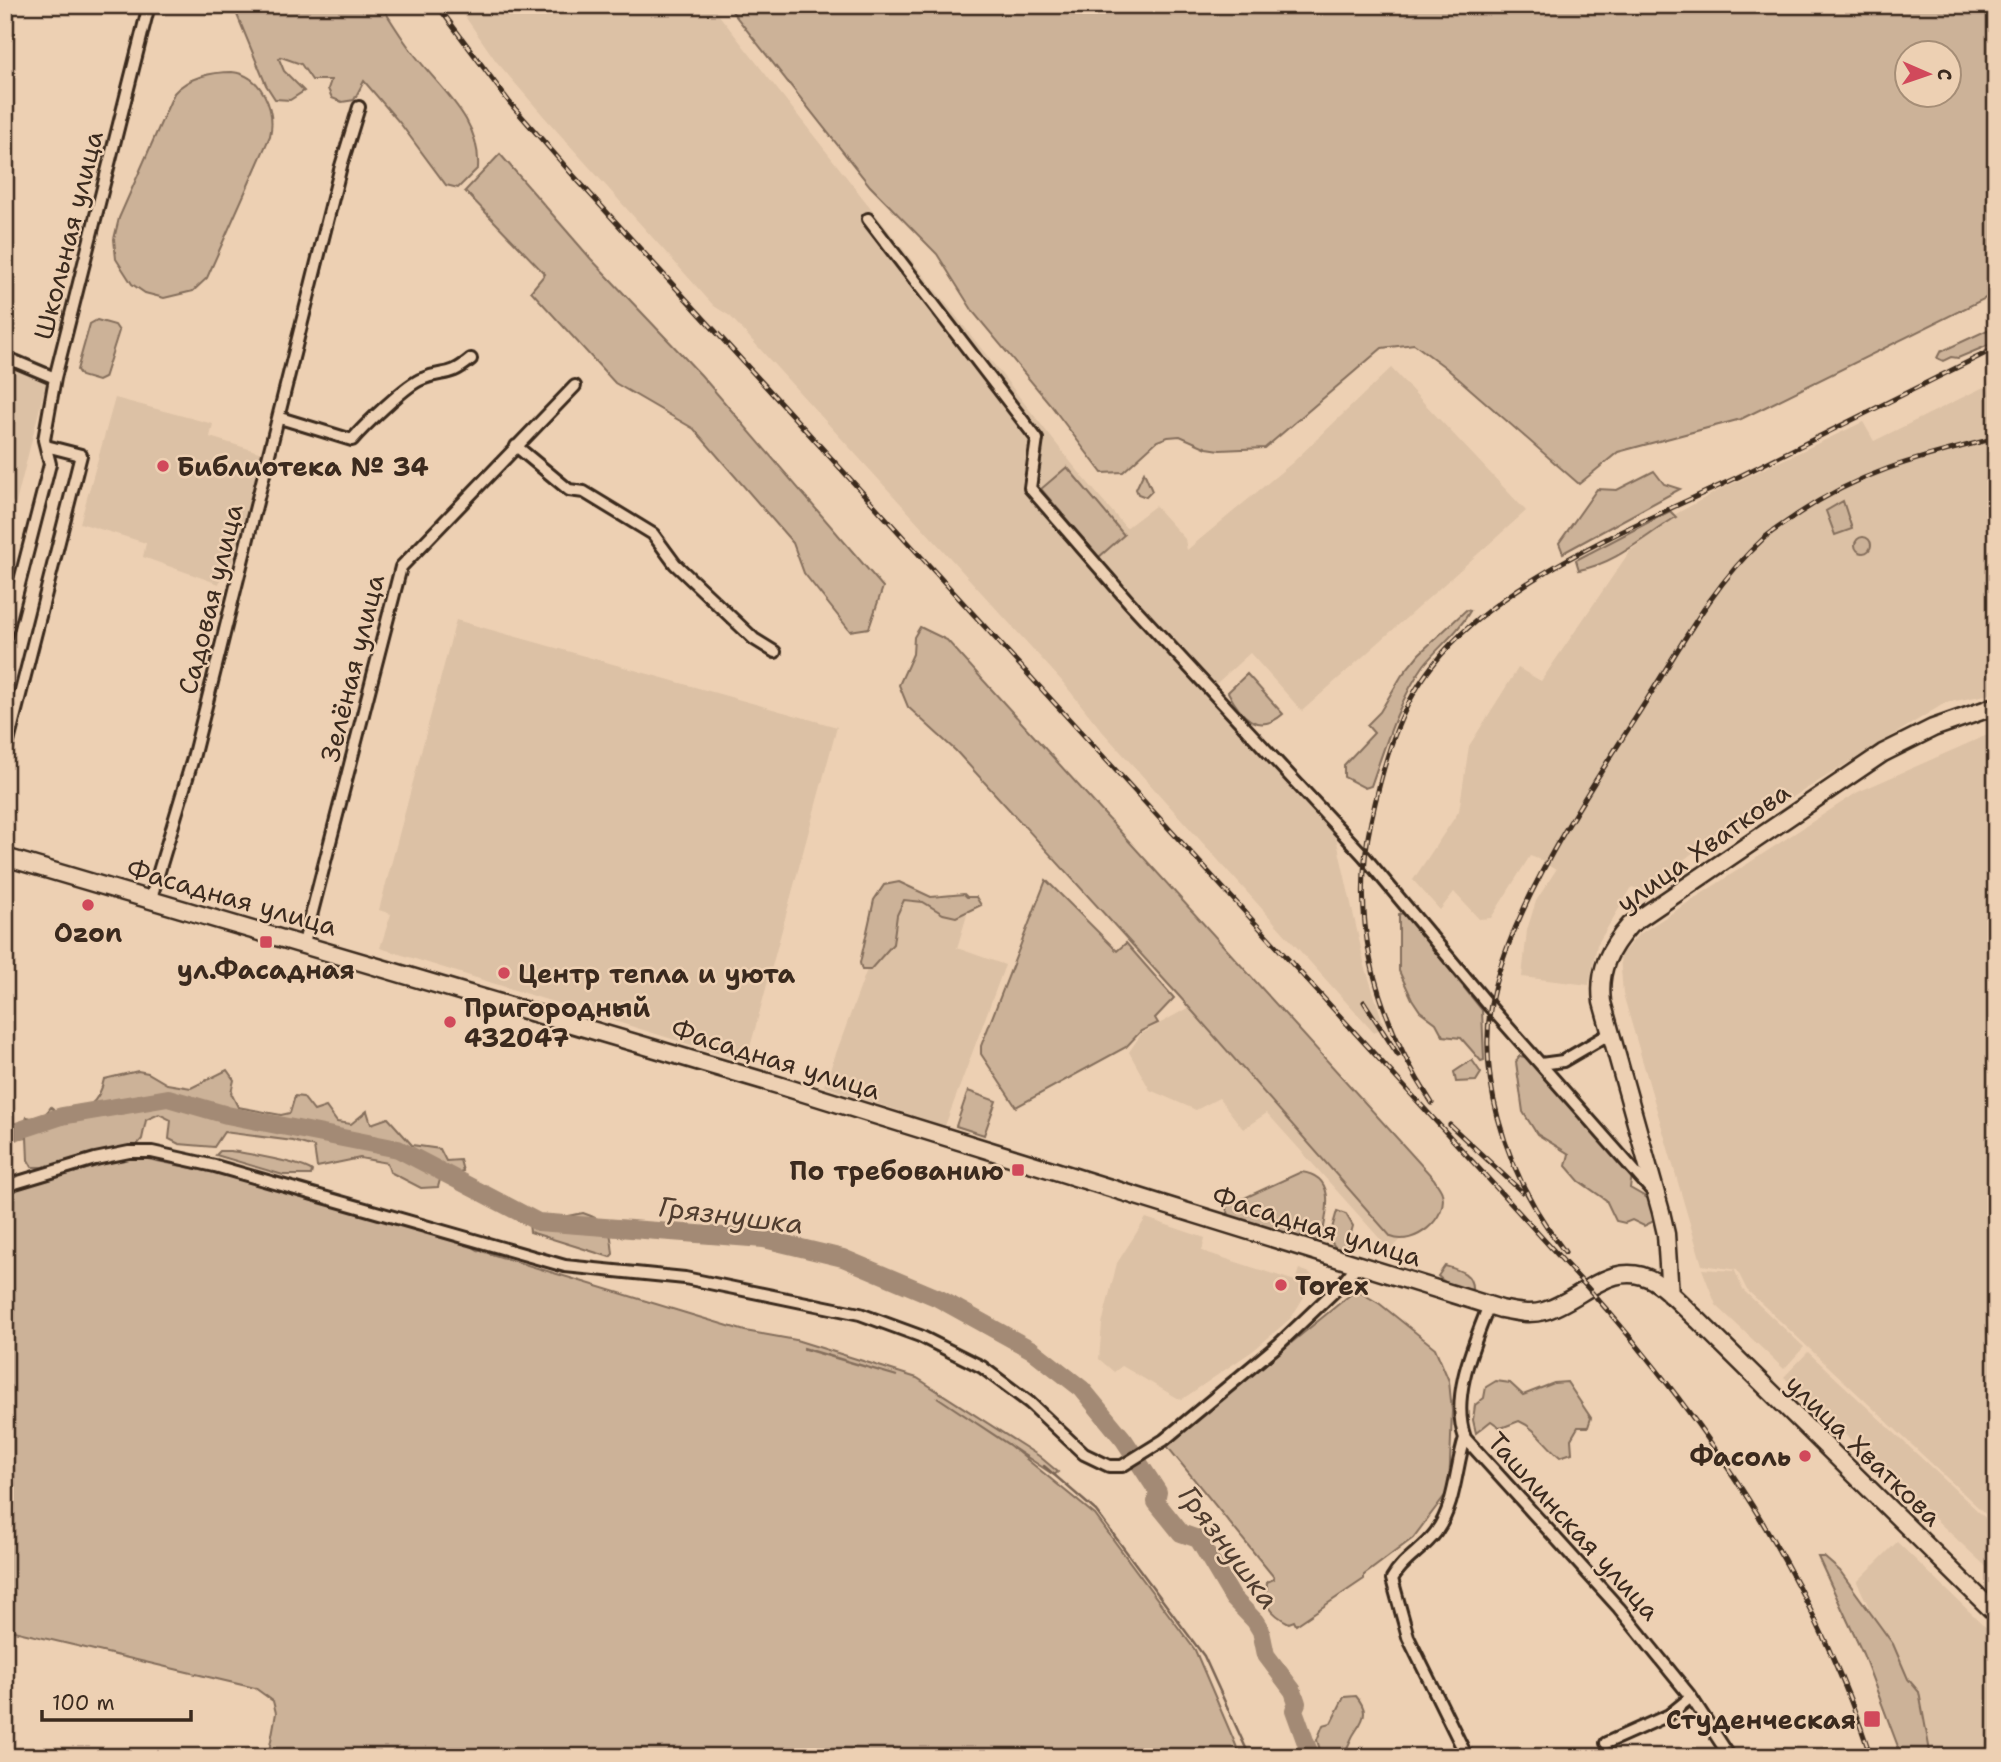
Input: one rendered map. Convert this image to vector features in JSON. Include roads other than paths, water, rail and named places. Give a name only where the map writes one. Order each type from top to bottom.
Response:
[{"type":"main road","name":"улица Хваткова","points":[[1996,706],[1933,728],[1884,753],[1630,925],[1607,954],[1601,979],[1602,1002],[1609,1034],[1666,1234],[1670,1295],[1996,1614]]},
{"type":"main road","name":"Фасадная улица","points":[[5,857],[304,943],[1489,1305],[1522,1313],[1541,1312],[1560,1306],[1592,1284],[1619,1275],[1644,1277],[1670,1295]]},
{"type":"street","name":"Школьная улица","points":[[5,639],[50,464],[46,446],[55,378],[149,5]]},
{"type":"street","name":"Садовая улица","points":[[151,898],[193,758],[341,166],[359,107]]},
{"type":"street","points":[[869,219],[1037,439],[1030,488],[1129,602],[1364,856],[1655,1194]]},
{"type":"street","points":[[5,357],[55,378]]},
{"type":"street","points":[[280,418],[352,440],[369,419],[419,379],[449,374],[471,359]]},
{"type":"street","name":"Зелёная улица","points":[[304,943],[401,567],[575,386]]},
{"type":"street","points":[[5,754],[81,455],[46,446]]},
{"type":"street","points":[[516,446],[569,490],[593,497],[653,534],[675,564],[754,639],[775,652]]},
{"type":"street","points":[[1541,1064],[1563,1061],[1609,1034]]},
{"type":"street","points":[[5,1186],[94,1158],[129,1152],[152,1153],[215,1166],[565,1266],[685,1278],[847,1311],[920,1336],[982,1367],[1030,1404],[1084,1454],[1109,1466],[1122,1466],[1164,1440],[1278,1345],[1342,1284],[1358,1264]]},
{"type":"street","name":"Ташлинская улица","points":[[1489,1305],[1469,1358],[1461,1406],[1465,1438],[1612,1600],[1691,1698],[1730,1757]]},
{"type":"street","points":[[1465,1438],[1454,1492],[1436,1532],[1400,1565],[1392,1579],[1408,1637],[1467,1757]]},
{"type":"street","points":[[1606,1743],[1669,1714],[1691,1698]]},
{"type":"waterway","name":"Грязнушка","points":[[5,1135],[62,1116],[168,1098],[227,1115],[398,1149],[538,1222],[764,1239],[843,1258],[938,1298],[1032,1350],[1082,1389],[1124,1440],[1158,1492],[1156,1502],[1181,1533],[1198,1539],[1233,1598],[1261,1631],[1266,1655],[1293,1691],[1297,1703],[1294,1710],[1311,1757]]},
{"type":"waterway","points":[[1044,1466],[1096,1511],[1204,1656],[1250,1757]]},
{"type":"railway","points":[[437,5],[510,103],[572,174],[1587,1287],[1632,1340],[1716,1450],[1788,1567],[1847,1691],[1871,1757]]},
{"type":"railway","points":[[1432,1103],[1412,1070],[1382,1003],[1372,968],[1363,896],[1371,821],[1386,760],[1409,701],[1432,666],[1461,634],[1533,579],[1617,534],[1740,476],[1996,348]]},
{"type":"railway","points":[[1565,1252],[1525,1190],[1510,1155],[1498,1119],[1488,1044],[1491,1007],[1499,971],[1511,937],[1542,872],[1578,809],[1694,624],[1726,579],[1763,539],[1822,499],[1869,476],[1918,459],[1996,438]]},
{"type":"railway","points":[[1364,1002],[1398,1055]]},
{"type":"railway","points":[[1450,1125],[1522,1192]]},
{"type":"place","name":"Библиотека № 34","points":[[163,466]]},
{"type":"place","name":"Ozon","points":[[88,905]]},
{"type":"place","name":"ул.Фасадная","points":[[266,942]]},
{"type":"place","name":"Центр тепла и уюта","points":[[504,973]]},
{"type":"place","name":"Пригородный 432047","points":[[450,1022]]},
{"type":"place","name":"По требованию","points":[[1018,1170]]},
{"type":"place","name":"Torex","points":[[1281,1285]]},
{"type":"place","name":"Фасоль","points":[[1805,1456]]},
{"type":"place","name":"Студенческая","points":[[1872,1719]]}]
